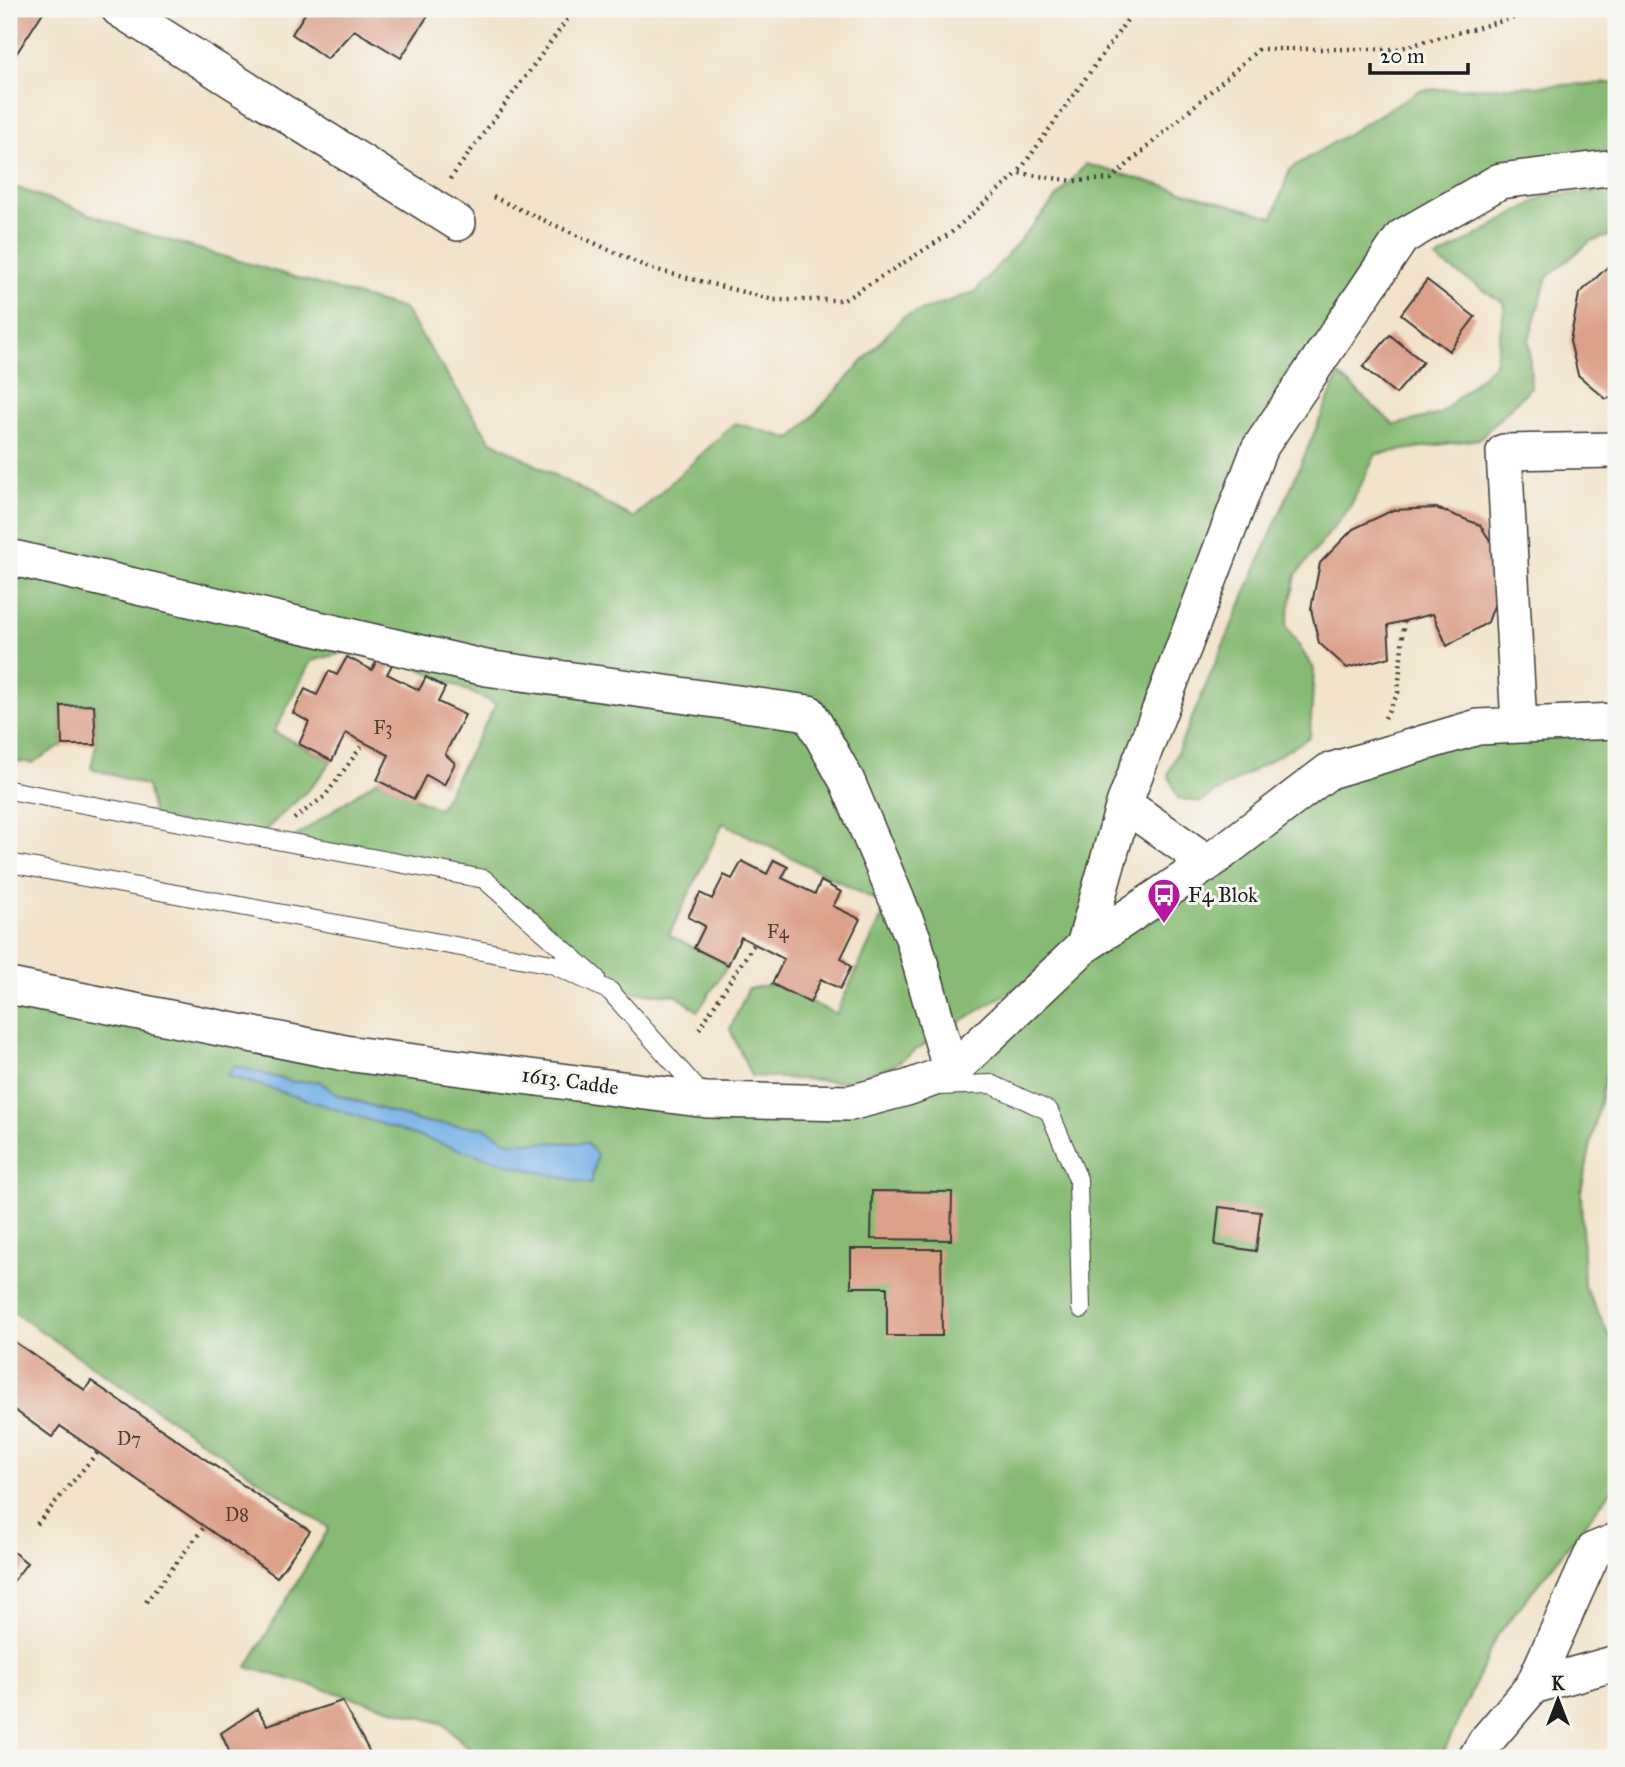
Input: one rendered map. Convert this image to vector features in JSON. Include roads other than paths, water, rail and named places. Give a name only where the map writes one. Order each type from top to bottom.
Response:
[{"type":"street","points":[[119,9],[445,214]]},
{"type":"street","points":[[1084,946],[1124,804],[1259,449],[1402,237],[1500,181],[1616,167]]},
{"type":"street","points":[[1518,725],[1504,452],[1616,450]]},
{"type":"street","points":[[9,557],[486,668],[809,713],[847,781],[913,938],[951,1072]]},
{"type":"street","name":"1613. Cadde","points":[[9,986],[345,1053],[707,1100],[850,1103],[907,1088],[951,1072],[1084,946],[1208,863],[1329,771],[1478,727],[1616,721]]},
{"type":"street","points":[[1124,804],[1208,863]]},
{"type":"street","points":[[1476,1758],[1486,1741],[1533,1686],[1594,1550],[1616,1541]]},
{"type":"street","points":[[1533,1686],[1616,1663]]},
{"type":"lane","points":[[9,790],[484,879],[610,991],[707,1100]]},
{"type":"lane","points":[[9,863],[552,964],[610,991]]},
{"type":"lane","points":[[907,1088],[991,1084],[1049,1111],[1078,1179],[1081,1309]]},
{"type":"water","points":[[235,1066],[293,1082],[319,1081],[338,1095],[422,1122],[485,1128],[509,1142],[586,1143],[597,1154],[591,1184],[454,1148],[227,1076]]},
{"type":"place","name":"F4 Blok","points":[[1164,925]]}]
